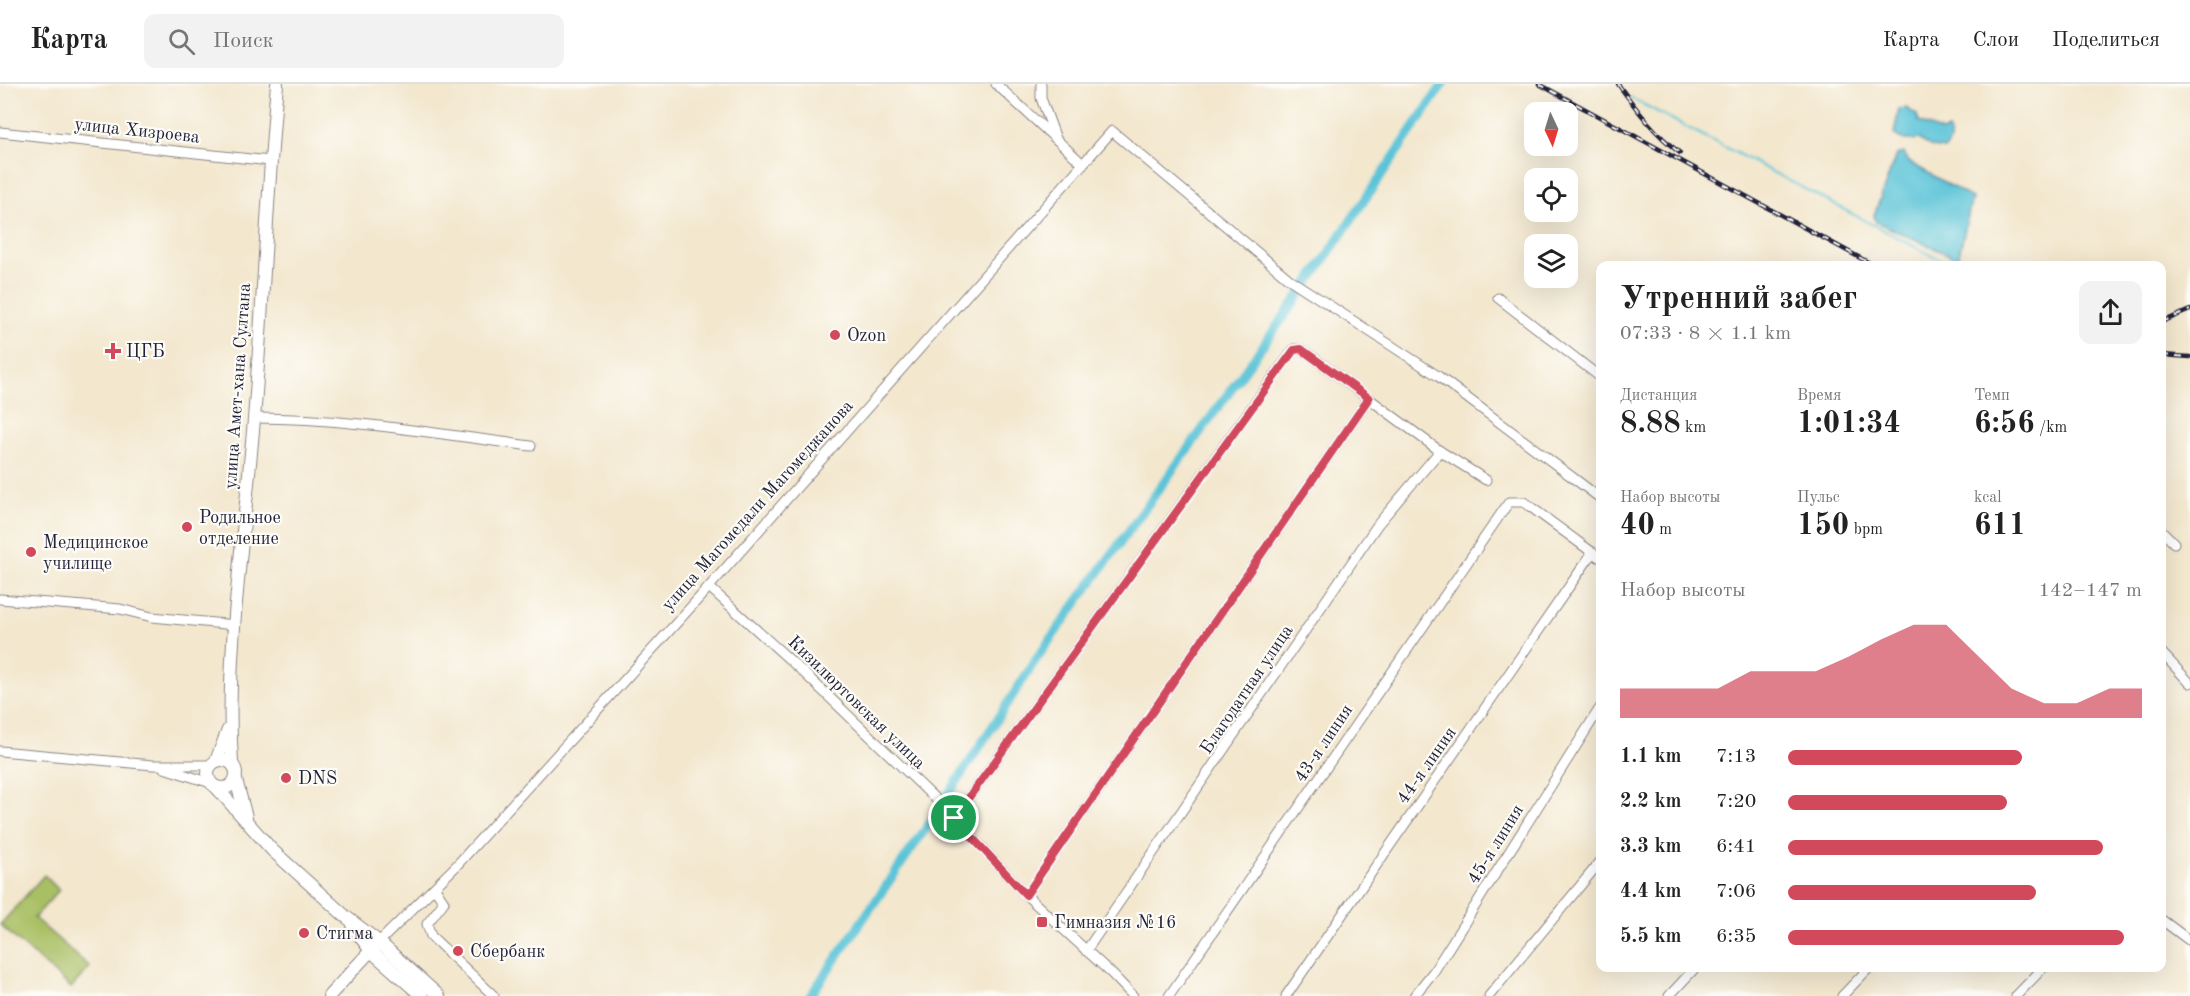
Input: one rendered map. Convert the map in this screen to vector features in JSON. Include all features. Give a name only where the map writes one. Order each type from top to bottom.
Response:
[{"type":"main road","name":"улица Амет-хана Султана","points":[[230,726],[235,625],[254,418],[277,84]]},
{"type":"main road","points":[[230,726],[208,777],[213,785],[263,841],[345,916],[422,996]]},
{"type":"main road","points":[[230,726],[232,763],[237,771],[236,780],[247,821]]},
{"type":"main road","points":[[214,763],[224,760],[232,763]]},
{"type":"main road","points":[[213,785],[224,789],[236,780]]},
{"type":"main road","points":[[329,996],[375,946]]},
{"type":"main road","points":[[375,946],[439,996]]},
{"type":"street","points":[[996,84],[1083,164]]},
{"type":"street","points":[[1041,84],[1041,98],[1056,139]]},
{"type":"street","name":"улица Магомедали Магомеджановa","points":[[375,946],[435,888],[709,587],[1112,131],[1289,279],[1438,376],[1596,495]]},
{"type":"street","name":"улица Хизроева","points":[[0,132],[270,161]]},
{"type":"street","points":[[1498,298],[1596,375]]},
{"type":"street","points":[[951,815],[1294,350],[1301,349],[1308,353],[1440,451],[1486,480]]},
{"type":"street","points":[[1026,895],[1369,398]]},
{"type":"street","points":[[254,418],[283,418],[397,428],[531,446]]},
{"type":"street","name":"Благодатная улица","points":[[1086,951],[1378,524],[1440,451]]},
{"type":"street","name":"43-я линия","points":[[1169,996],[1503,508],[1509,502],[1524,502],[1596,554]]},
{"type":"street","points":[[2166,535],[2174,543]]},
{"type":"street","name":"44-я линия","points":[[1286,996],[1596,556]]},
{"type":"street","name":"Кизилюртовская улица","points":[[709,587],[802,671],[951,815],[1026,895],[1133,996]]},
{"type":"street","points":[[0,599],[120,609],[152,617],[235,625]]},
{"type":"street","points":[[2166,657],[2190,683]]},
{"type":"street","name":"45-я линия","points":[[1414,996],[1434,971],[1596,714]]},
{"type":"street","points":[[0,751],[153,765],[214,763]]},
{"type":"street","points":[[153,765],[213,785]]},
{"type":"street","points":[[1489,996],[1596,867]]},
{"type":"street","points":[[435,888],[444,902],[427,924],[430,936],[494,996]]},
{"type":"street","points":[[2166,923],[2190,941]]},
{"type":"street","points":[[1669,996],[1691,972]]},
{"type":"street","points":[[1842,996],[1865,972]]},
{"type":"street","points":[[2016,996],[2039,972]]},
{"type":"green space","points":[[44,875],[59,890],[34,918],[90,967],[71,988],[0,925]]},
{"type":"water","points":[[1906,108],[1917,115],[1919,122],[1942,132],[1948,130],[1950,140],[1945,149],[1931,147],[1919,139],[1903,139],[1894,134],[1899,109]]},
{"type":"water","points":[[1904,153],[1909,162],[1972,198],[1958,259],[1876,222],[1874,216],[1896,155]]},
{"type":"waterway","points":[[810,996],[933,818],[1039,655],[1316,272],[1443,84]]},
{"type":"waterway","points":[[1631,98],[1942,261]]},
{"type":"railway","points":[[1539,84],[1866,261]]},
{"type":"railway","points":[[1618,84],[1654,129],[1680,153]]},
{"type":"railway","points":[[2166,320],[2190,310]]},
{"type":"railway","points":[[2166,355],[2190,357]]},
{"type":"place","name":"Ozon","points":[[835,335]]},
{"type":"place","name":"ЦГБ","points":[[113,351]]},
{"type":"place","name":"Родильное отделение","points":[[187,527]]},
{"type":"place","name":"Медицинское училище","points":[[31,552]]},
{"type":"place","name":"DNS","points":[[286,778]]},
{"type":"place","name":"Гимназия №16","points":[[1042,922]]},
{"type":"place","name":"Стигма","points":[[304,933]]},
{"type":"place","name":"Сбербанк","points":[[458,951]]},
{"type":"route","points":[[1301,349],[1369,398],[1026,895],[954,818],[1294,350],[1301,349]]}]
